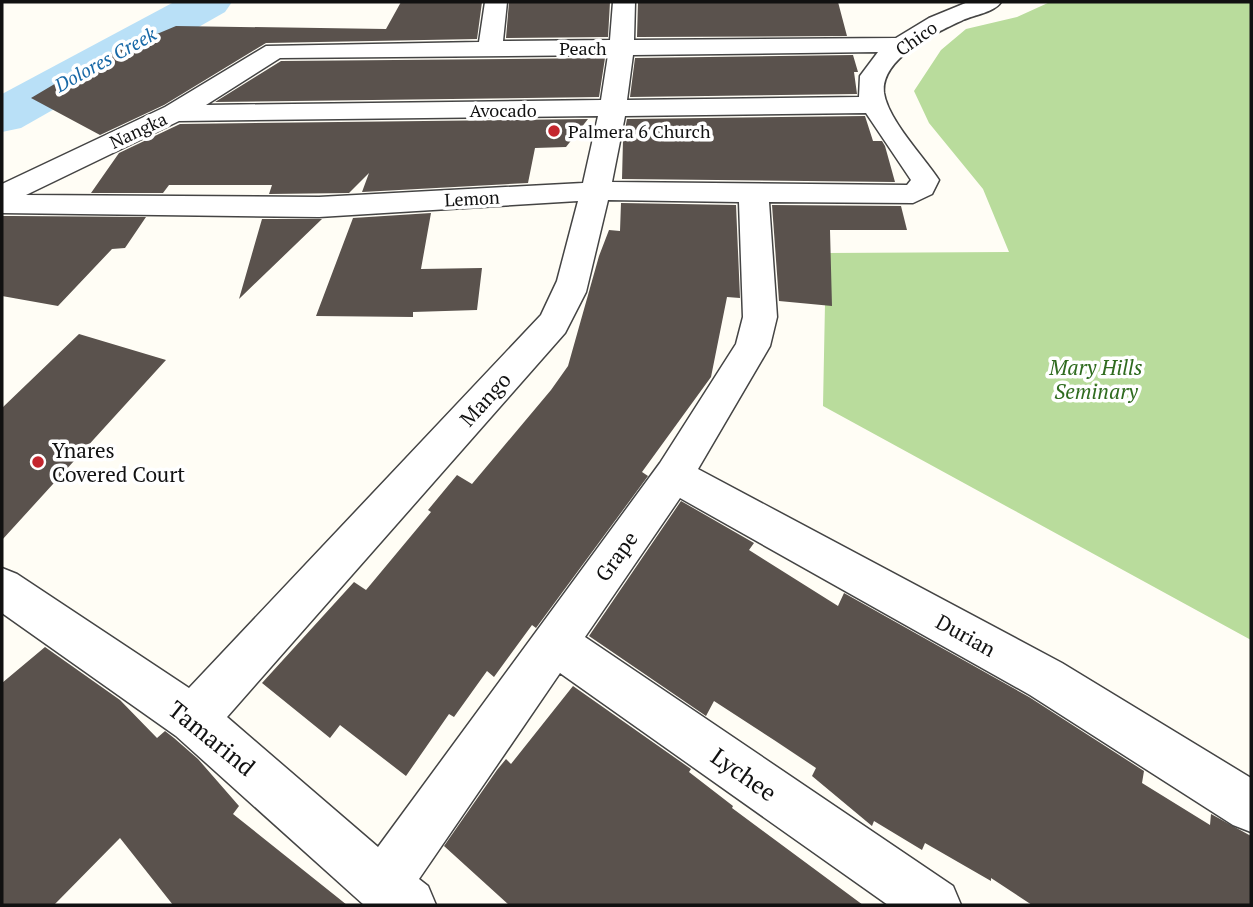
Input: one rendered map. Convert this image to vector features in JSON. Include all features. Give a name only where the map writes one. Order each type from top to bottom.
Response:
[{"type":"street","points":[[490,48],[496,2]]},
{"type":"street","name":"Mango","points":[[193,719],[553,324],[567,305],[596,191],[612,110],[623,48],[624,2]]},
{"type":"street","name":"Chico","points":[[875,105],[870,90],[873,76],[899,45],[939,21],[990,2]]},
{"type":"street","name":"Peach","points":[[268,55],[286,50],[899,45]]},
{"type":"street","name":"Nangka","points":[[2,195],[174,113],[268,55]]},
{"type":"street","name":"Avocado","points":[[174,113],[875,105]]},
{"type":"street","name":"Lemon","points":[[2,204],[319,207],[596,191],[914,194],[922,188],[925,180],[875,105]]},
{"type":"street","name":"Grape","points":[[396,896],[554,642],[674,475],[753,346],[760,317],[754,194]]},
{"type":"street","name":"Durian","points":[[674,475],[1046,679],[1251,807]]},
{"type":"street","name":"Tamarind","points":[[2,588],[193,719],[396,896]]},
{"type":"street","name":"Lychee","points":[[554,642],[934,905]]},
{"type":"green space","name":"Mary Hills Seminary","points":[[1050,2],[1251,2],[1251,640],[823,406],[826,253],[1009,252],[983,189],[929,123],[914,91],[941,50],[966,29],[1017,17]]},
{"type":"building","points":[[401,2],[482,2],[477,39],[266,43],[164,105],[100,135],[31,98],[95,60],[176,26],[386,29]]},
{"type":"building","points":[[509,2],[610,2],[608,37],[506,38]]},
{"type":"building","points":[[638,2],[838,2],[847,36],[637,37]]},
{"type":"building","points":[[853,55],[858,72],[854,72],[857,94],[630,97],[635,58]]},
{"type":"building","points":[[605,58],[599,97],[215,102],[281,61]]},
{"type":"building","points":[[865,116],[873,141],[882,141],[885,146],[895,182],[622,179],[623,140],[627,119]]},
{"type":"building","points":[[588,119],[566,147],[535,148],[528,183],[362,192],[369,173],[349,193],[269,194],[272,185],[169,185],[163,193],[91,193],[119,153],[180,124]]},
{"type":"building","points":[[621,203],[736,205],[740,298],[727,297],[711,377],[642,472],[648,476],[536,628],[532,625],[494,677],[487,671],[454,717],[449,714],[406,776],[340,725],[330,738],[262,683],[354,582],[366,590],[431,512],[428,510],[457,475],[472,484],[551,390],[568,366],[609,230],[620,231]]},
{"type":"building","points":[[772,205],[901,206],[907,230],[830,230],[832,306],[779,301]]},
{"type":"building","points":[[431,213],[421,269],[482,268],[477,310],[413,312],[413,317],[316,316],[353,218]]},
{"type":"building","points":[[2,216],[146,217],[125,248],[112,249],[58,306],[2,296]]},
{"type":"building","points":[[262,219],[322,219],[239,299]]},
{"type":"building","name":"Ynares Covered Court","points":[[79,334],[166,360],[2,540],[2,408]]},
{"type":"building","points":[[681,501],[754,543],[749,550],[838,606],[844,593],[1029,697],[1144,771],[1142,783],[1210,825],[1211,814],[1251,836],[1251,905],[1032,905],[991,878],[991,881],[925,843],[922,850],[874,821],[872,826],[812,776],[816,768],[714,701],[706,716],[589,636]]},
{"type":"building","points":[[45,647],[120,700],[157,738],[165,731],[174,738],[198,759],[239,806],[233,814],[347,905],[173,905],[120,838],[54,905],[2,905],[2,683]]},
{"type":"building","points":[[573,686],[691,769],[689,772],[733,806],[732,808],[863,905],[509,905],[444,846],[497,770],[506,759],[511,764]]},
{"type":"waterway","name":"Dolores Creek","points":[[2,116],[209,2]]},
{"type":"place","name":"Palmera 6 Church","points":[[554,131]]},
{"type":"place","name":"Ynares Covered Court","points":[[38,462]]}]
